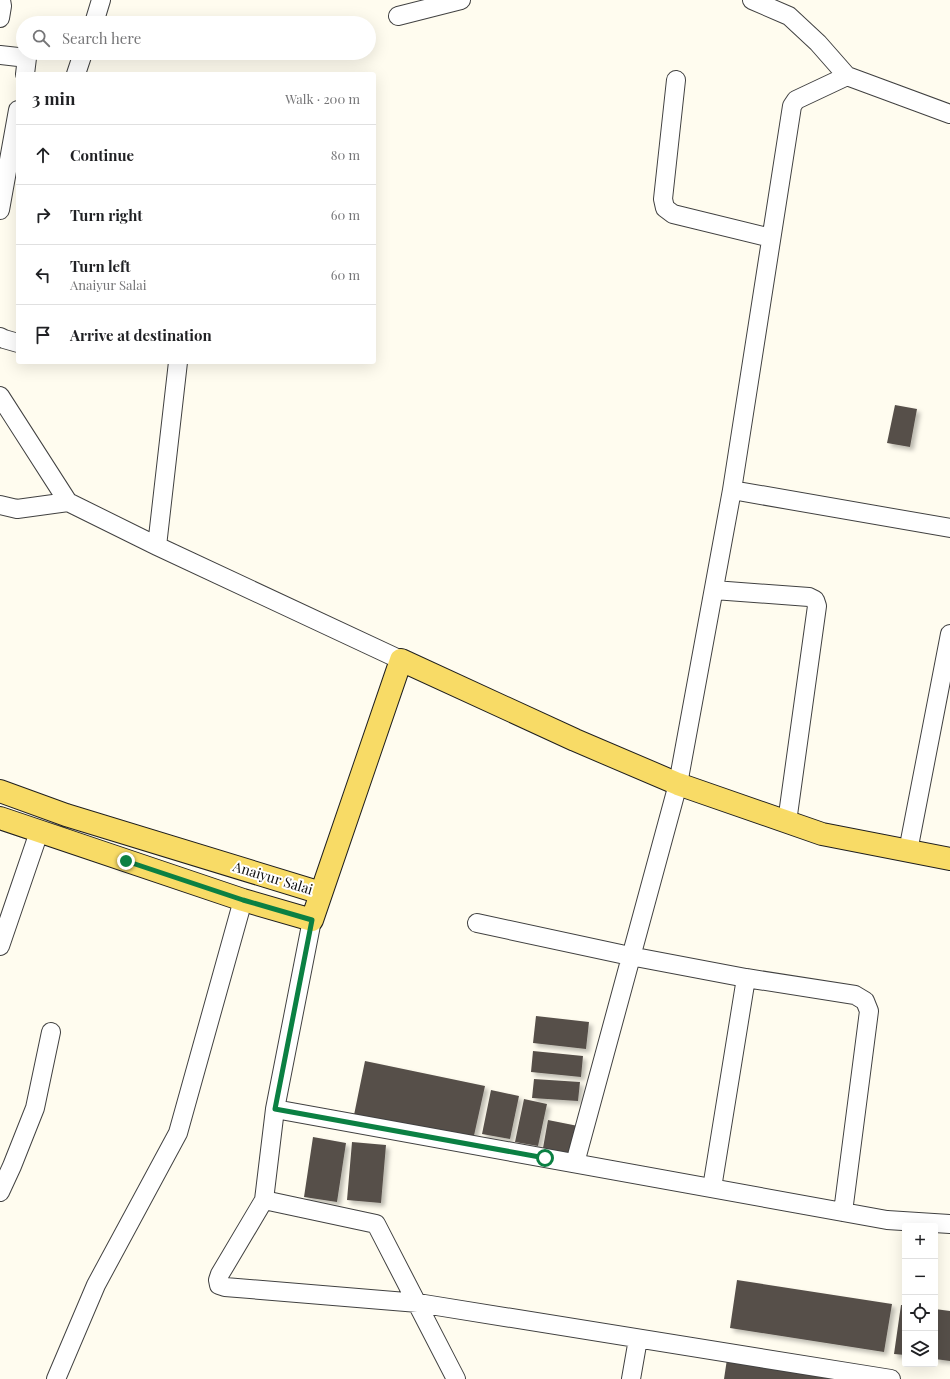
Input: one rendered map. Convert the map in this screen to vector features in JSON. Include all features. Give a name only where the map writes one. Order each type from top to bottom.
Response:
[{"type":"main road","points":[[321,893],[401,660],[575,740],[678,784],[822,834],[950,859]]},
{"type":"main road","name":"Anaiyur Salai","points":[[0,791],[66,815],[321,893],[312,920],[243,900],[0,818]]},
{"type":"street","points":[[0,18],[2,6],[1,0]]},
{"type":"street","points":[[96,16],[101,0]]},
{"type":"street","points":[[398,16],[462,0]]},
{"type":"street","points":[[752,0],[789,16],[818,43],[847,76],[950,114]]},
{"type":"street","points":[[0,55],[16,57]]},
{"type":"street","points":[[25,72],[28,60]]},
{"type":"street","points":[[77,72],[81,60]]},
{"type":"street","points":[[575,1163],[630,956],[678,784],[732,490],[792,106],[796,100],[847,76]]},
{"type":"street","points":[[676,80],[663,199],[665,208],[674,214],[771,238]]},
{"type":"street","points":[[0,210],[12,182],[16,134]]},
{"type":"street","points":[[0,336],[4,339],[16,342]]},
{"type":"street","points":[[157,546],[175,364]]},
{"type":"street","points":[[0,396],[68,502],[157,546],[401,660]]},
{"type":"street","points":[[732,490],[950,528]]},
{"type":"street","points":[[0,505],[17,509],[68,502]]},
{"type":"street","points":[[714,590],[809,597],[815,600],[817,606],[787,822]]},
{"type":"street","points":[[908,851],[950,634]]},
{"type":"street","points":[[0,946],[39,832]]},
{"type":"street","points":[[56,1379],[96,1285],[178,1133],[243,900]]},
{"type":"street","points":[[312,920],[275,1109],[264,1200],[220,1274],[218,1280],[219,1284],[225,1287],[418,1303],[891,1379]]},
{"type":"street","points":[[477,923],[630,956],[746,978],[855,995],[865,1001],[869,1011],[842,1212]]},
{"type":"street","points":[[712,1188],[746,978]]},
{"type":"street","points":[[0,1192],[35,1108],[51,1032]]},
{"type":"street","points":[[275,1109],[887,1220],[950,1224]]},
{"type":"street","points":[[264,1200],[376,1224],[456,1379]]},
{"type":"street","points":[[631,1379],[638,1339]]},
{"type":"building","points":[[895,405],[917,409],[910,447],[887,443]]},
{"type":"building","points":[[536,1016],[589,1022],[586,1049],[533,1043]]},
{"type":"building","points":[[533,1051],[583,1056],[581,1077],[531,1072]]},
{"type":"building","points":[[365,1061],[485,1086],[473,1140],[354,1115]]},
{"type":"building","points":[[534,1079],[580,1082],[578,1101],[532,1098]]},
{"type":"building","points":[[491,1090],[519,1096],[510,1139],[482,1134]]},
{"type":"building","points":[[524,1099],[547,1104],[538,1146],[515,1142]]},
{"type":"building","points":[[548,1120],[578,1126],[572,1154],[543,1148]]},
{"type":"building","points":[[313,1137],[346,1143],[337,1202],[304,1197]]},
{"type":"building","points":[[352,1142],[386,1145],[381,1203],[347,1200]]},
{"type":"building","points":[[737,1280],[892,1304],[884,1352],[730,1328]]},
{"type":"building","points":[[901,1305],[902,1305],[902,1355],[894,1354]]},
{"type":"building","points":[[938,1309],[950,1311],[950,1361],[938,1359]]},
{"type":"building","points":[[727,1359],[852,1379],[724,1379]]},
{"type":"route","points":[[126,861],[243,900],[312,920],[275,1109],[545,1158]]}]
